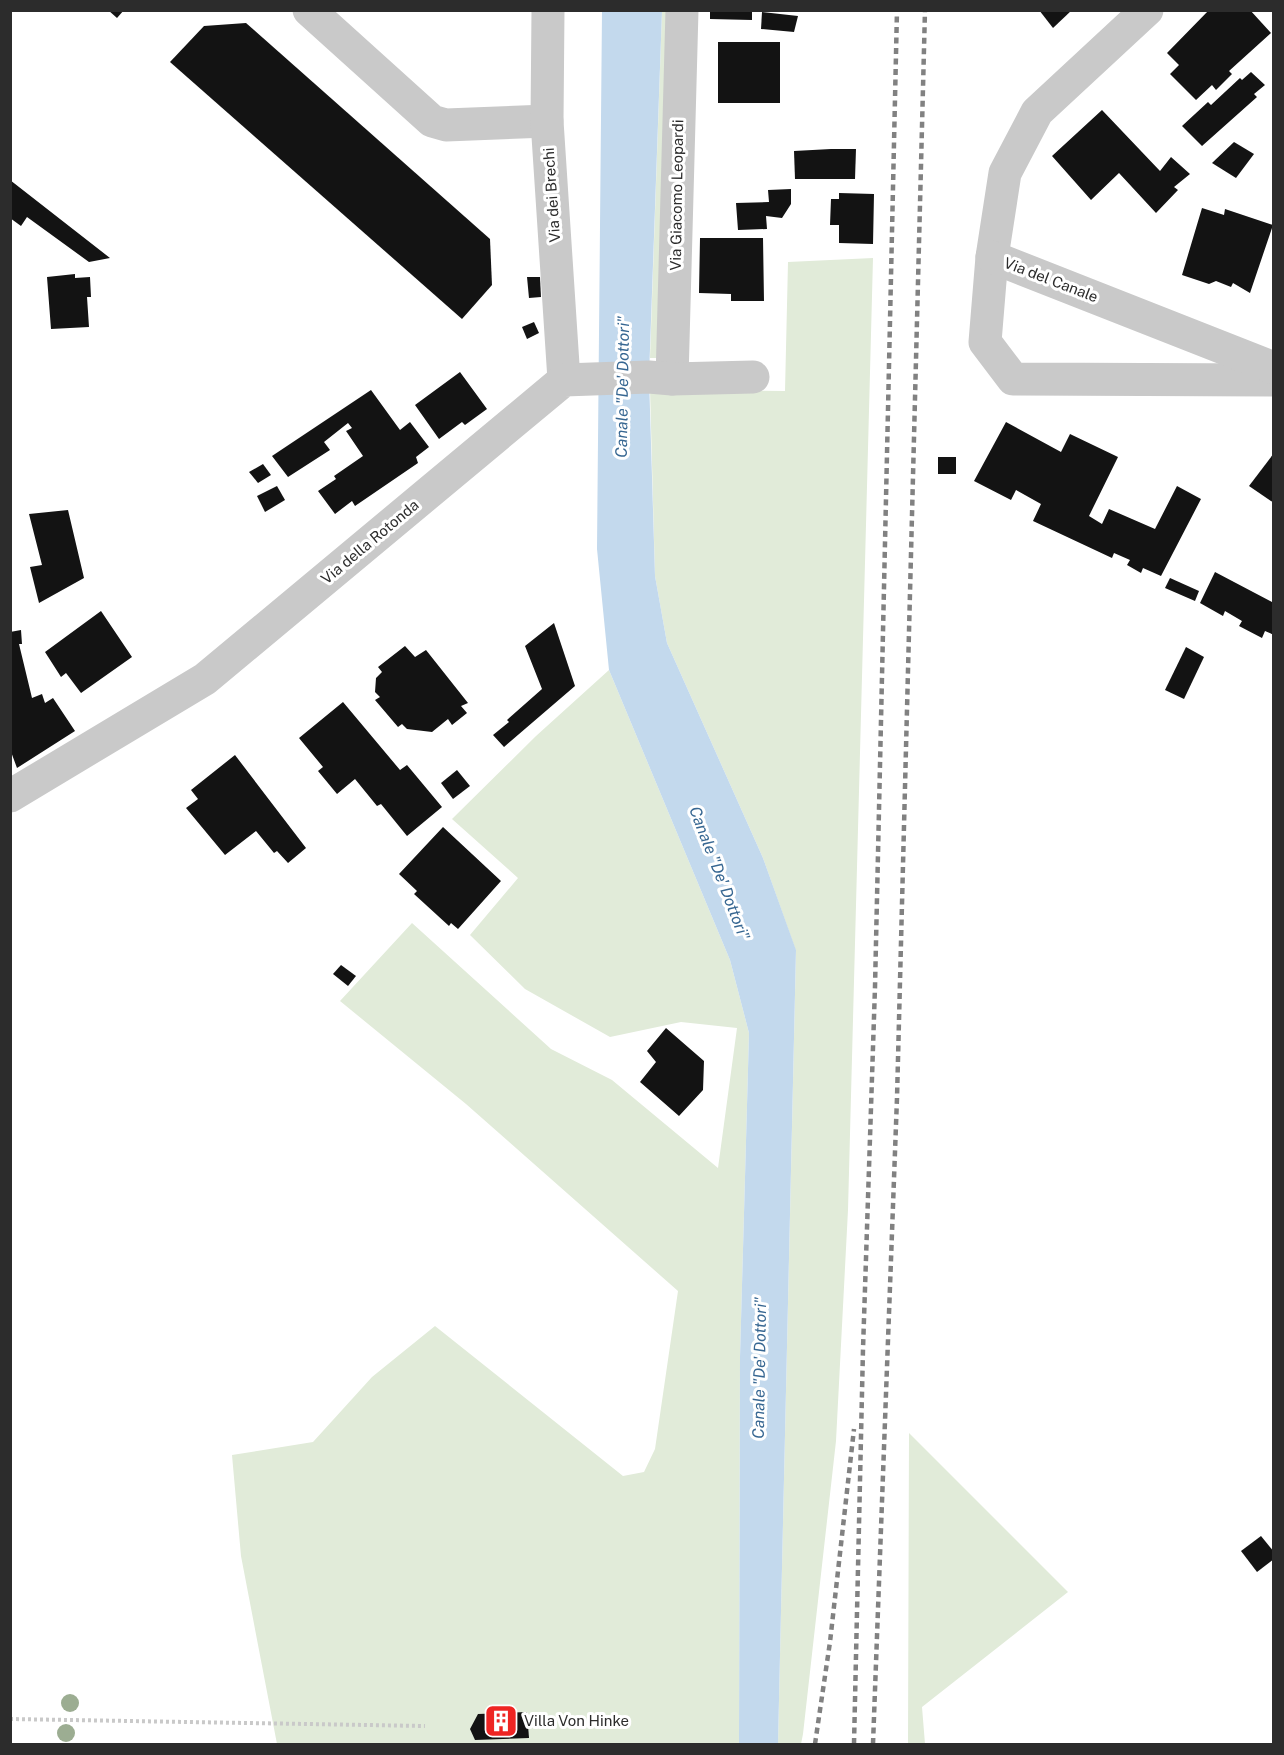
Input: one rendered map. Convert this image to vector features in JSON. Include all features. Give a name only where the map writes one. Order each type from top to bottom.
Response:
[{"type":"street","points":[[309,10],[432,121],[446,125],[547,121]]},
{"type":"street","name":"Via dei Brechi","points":[[548,10],[547,121],[564,380]]},
{"type":"street","name":"Via Giacomo Leopardi","points":[[661,378],[682,10]]},
{"type":"street","points":[[992,257],[1005,173],[1037,112],[1147,10]]},
{"type":"street","name":"Via del Canale","points":[[1274,368],[992,257],[985,342],[1013,380],[1274,380]]},
{"type":"street","points":[[564,380],[753,377]]},
{"type":"street","name":"Via della Rotonda","points":[[10,796],[205,679],[564,380]]},
{"type":"path","points":[[10,1719],[425,1726]]},
{"type":"green space","points":[[662,11],[676,11],[664,358],[650,358]]},
{"type":"green space","points":[[873,258],[848,1210],[836,1441],[803,1734],[801,1744],[778,1744],[796,951],[763,858],[667,643],[655,576],[650,389],[785,391],[788,262]]},
{"type":"green space","points":[[609,670],[730,960],[749,1033],[740,1357],[739,1744],[277,1744],[241,1556],[232,1455],[313,1442],[372,1377],[435,1326],[623,1476],[644,1472],[655,1449],[678,1291],[466,1104],[340,1001],[412,923],[551,1049],[612,1080],[718,1168],[737,1028],[681,1022],[610,1037],[525,989],[470,935],[518,878],[452,819],[536,736]]},
{"type":"green space","points":[[909,1433],[1068,1592],[922,1707],[925,1744],[908,1744]]},
{"type":"water","name":"Canale \"De' Dottori\"","points":[[602,11],[662,11],[649,377],[655,576],[667,643],[763,858],[796,950],[778,1744],[739,1744],[740,1357],[749,1033],[730,960],[609,670],[597,549]]},
{"type":"building","points":[[108,10],[124,10],[117,18]]},
{"type":"building","points":[[710,10],[752,10],[752,20],[710,19]]},
{"type":"building","points":[[1039,10],[1072,10],[1053,28]]},
{"type":"building","points":[[1209,10],[1250,10],[1271,33],[1229,71],[1232,74],[1216,90],[1212,85],[1196,100],[1170,74],[1179,65],[1167,53]]},
{"type":"building","points":[[762,12],[798,16],[794,32],[761,29]]},
{"type":"building","points":[[246,23],[490,239],[492,285],[462,319],[170,62],[204,26]]},
{"type":"building","points":[[718,42],[780,42],[780,103],[718,103]]},
{"type":"building","points":[[1251,72],[1265,85],[1254,94],[1257,97],[1202,146],[1182,126],[1208,102],[1211,105],[1240,78],[1242,80]]},
{"type":"building","points":[[1102,110],[1160,171],[1171,157],[1190,174],[1174,187],[1178,190],[1156,213],[1119,173],[1091,200],[1052,156]]},
{"type":"building","points":[[1234,142],[1254,154],[1236,178],[1212,163]]},
{"type":"building","points":[[856,149],[855,179],[795,179],[794,151]]},
{"type":"building","points":[[10,180],[110,258],[89,262],[27,217],[21,226],[10,218]]},
{"type":"building","points":[[791,189],[791,204],[782,218],[766,216],[767,229],[738,230],[736,203],[769,202],[768,190]]},
{"type":"building","points":[[839,193],[874,194],[873,244],[839,243],[839,225],[830,225],[831,199],[839,199]]},
{"type":"building","points":[[1202,208],[1224,215],[1225,209],[1273,225],[1250,293],[1233,283],[1231,287],[1216,281],[1209,284],[1182,275]]},
{"type":"building","points":[[700,238],[763,238],[764,301],[731,301],[731,294],[699,293]]},
{"type":"building","points":[[75,274],[75,278],[90,277],[91,297],[87,297],[89,327],[51,329],[47,277]]},
{"type":"building","points":[[527,277],[540,277],[541,297],[529,298]]},
{"type":"building","points":[[534,322],[539,333],[527,339],[522,327]]},
{"type":"building","points":[[460,372],[487,409],[465,425],[462,422],[439,439],[415,405]]},
{"type":"building","points":[[371,390],[400,430],[410,422],[429,447],[416,457],[418,463],[355,506],[352,501],[335,514],[318,491],[336,479],[334,476],[363,456],[346,431],[352,428],[348,423],[324,442],[330,450],[288,477],[272,456]]},
{"type":"building","points":[[1006,422],[1061,452],[1070,434],[1118,457],[1089,516],[1102,524],[1109,509],[1155,529],[1177,486],[1201,499],[1161,576],[1143,568],[1141,573],[1127,565],[1130,560],[1114,553],[1112,558],[1033,521],[1041,504],[1016,490],[1011,500],[974,481]]},
{"type":"building","points":[[1274,453],[1274,503],[1249,486]]},
{"type":"building","points":[[938,457],[956,457],[956,474],[938,474]]},
{"type":"building","points":[[263,464],[271,475],[258,483],[249,472]]},
{"type":"building","points":[[277,486],[285,500],[265,512],[257,496]]},
{"type":"building","points":[[68,510],[84,578],[39,603],[30,567],[42,565],[29,514]]},
{"type":"building","points":[[1215,572],[1274,603],[1274,635],[1265,631],[1262,638],[1239,626],[1242,621],[1225,611],[1223,616],[1200,603]]},
{"type":"building","points":[[1170,578],[1199,591],[1195,601],[1165,588]]},
{"type":"building","points":[[101,611],[132,657],[81,693],[66,673],[61,677],[45,652]]},
{"type":"building","points":[[554,623],[575,686],[504,747],[493,735],[542,689],[525,646]]},
{"type":"building","points":[[21,630],[22,644],[19,644],[32,698],[42,694],[45,703],[53,698],[75,731],[17,768],[10,749],[10,632]]},
{"type":"building","points":[[405,646],[415,657],[426,650],[468,703],[461,706],[467,713],[452,725],[448,719],[432,732],[407,729],[402,724],[398,727],[375,700],[380,697],[375,692],[376,678],[382,672],[378,667]]},
{"type":"building","points":[[1186,647],[1204,657],[1184,699],[1165,690]]},
{"type":"building","points":[[343,702],[400,770],[407,765],[442,807],[407,836],[381,804],[377,806],[355,779],[337,794],[318,771],[323,767],[299,738]]},
{"type":"building","points":[[235,755],[306,848],[288,863],[277,851],[274,853],[256,831],[225,855],[186,808],[198,799],[191,790]]},
{"type":"building","points":[[457,770],[470,786],[453,799],[441,783]]},
{"type":"building","points":[[443,827],[501,881],[458,929],[451,923],[449,926],[414,894],[417,891],[399,874]]},
{"type":"building","points":[[341,965],[356,976],[348,986],[333,974]]},
{"type":"building","points":[[666,1028],[704,1061],[703,1090],[679,1116],[640,1082],[656,1062],[647,1051]]},
{"type":"building","points":[[1261,1536],[1274,1552],[1274,1559],[1257,1572],[1241,1551]]},
{"type":"building","name":"Villa Von Hinke","points":[[527,1712],[529,1738],[475,1740],[470,1729],[478,1714]]},
{"type":"railway","points":[[854,1744],[863,1349],[875,987],[897,10]]},
{"type":"railway","points":[[873,1744],[897,1098],[925,10]]},
{"type":"railway","points":[[815,1744],[830,1642],[854,1429]]},
{"type":"place","name":"Villa Von Hinke","points":[[501,1721]]}]
